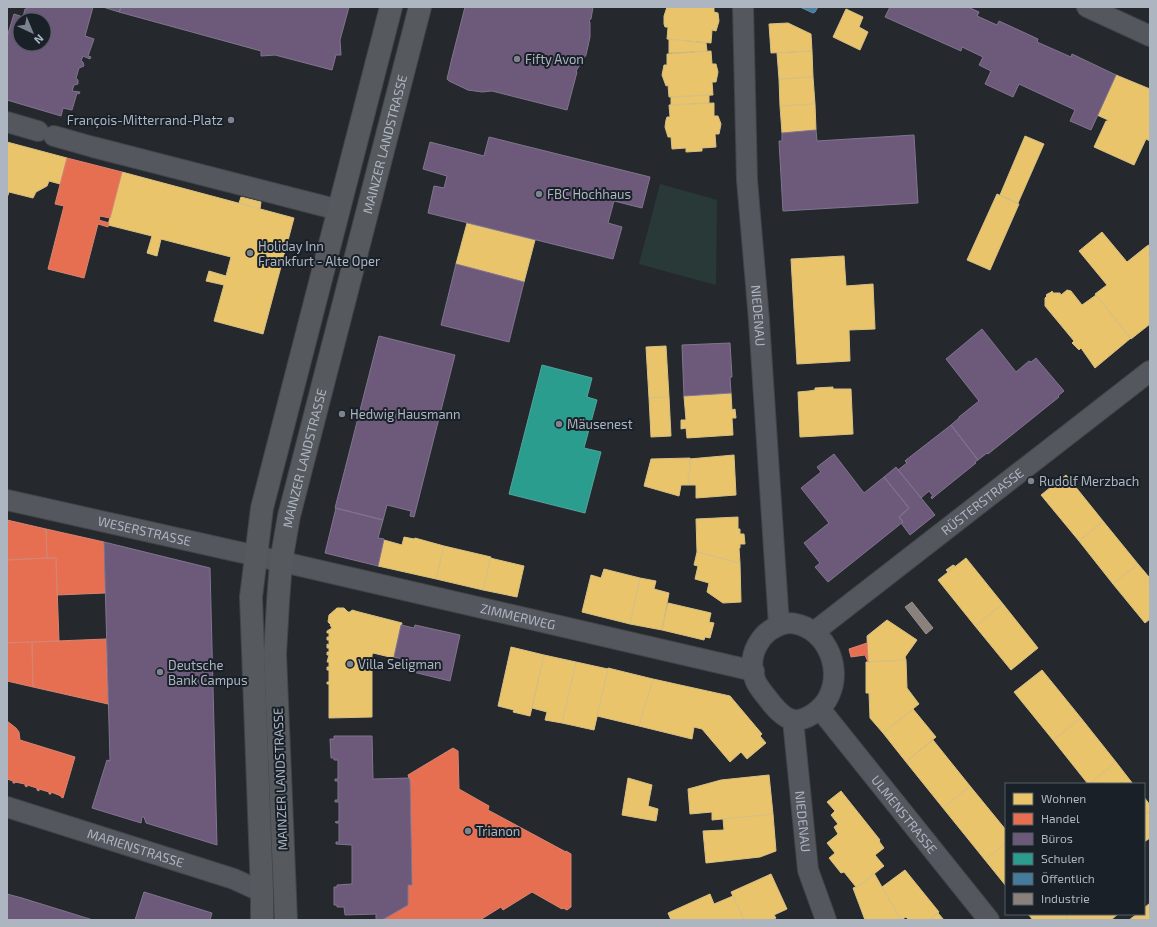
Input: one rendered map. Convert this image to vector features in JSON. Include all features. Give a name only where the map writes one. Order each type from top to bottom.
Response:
[{"type":"main road","name":"MAINZER LANDSTRASSE","points":[[262,920],[251,597],[262,508],[391,7]]},
{"type":"main road","name":"MAINZER LANDSTRASSE","points":[[286,920],[275,654],[282,562],[289,516],[420,7]]},
{"type":"street","name":"NIEDENAU","points":[[743,7],[747,180],[759,320],[779,625]]},
{"type":"street","points":[[1087,7],[1150,36]]},
{"type":"street","points":[[7,122],[93,147],[339,210]]},
{"type":"street","name":"RÜSTERSTRASSE","points":[[814,632],[1150,371]]},
{"type":"street","name":"WESERSTRASSE","points":[[7,500],[282,562]]},
{"type":"street","name":"ZIMMERWEG","points":[[282,562],[754,671]]},
{"type":"street","points":[[796,623],[806,626],[814,632],[826,648],[833,664],[835,677],[827,700],[820,709],[804,719],[793,720],[782,714],[765,695],[756,682],[754,671],[754,654],[759,642],[766,632],[779,625],[796,623]]},
{"type":"street","name":"ULMENSTRASSE","points":[[820,709],[989,920]]},
{"type":"street","name":"NIEDENAU","points":[[793,720],[808,870],[825,920]]},
{"type":"street","name":"MARIENSTRASSE","points":[[7,807],[234,879],[262,892]]},
{"type":"shaded area","points":[[660,184],[717,200],[716,285],[639,264]]},
{"type":"building: Wohnen","points":[[667,7],[714,7],[714,12],[718,13],[719,21],[716,31],[712,30],[711,43],[667,39],[668,27],[665,27],[664,16]]},
{"type":"building: Wohnen","points":[[846,9],[863,17],[859,27],[868,32],[860,50],[833,37]]},
{"type":"building: Wohnen","points":[[788,23],[811,34],[812,51],[771,53],[769,24]]},
{"type":"building: Wohnen","points":[[669,39],[706,43],[707,51],[669,53]]},
{"type":"building: Wohnen","points":[[711,51],[712,64],[716,64],[718,72],[716,82],[712,82],[713,95],[669,97],[668,85],[666,86],[662,75],[664,65],[667,65],[667,54]]},
{"type":"building: Wohnen","points":[[812,51],[813,77],[779,79],[777,53]]},
{"type":"building: Wohnen","points":[[1116,75],[1150,89],[1150,141],[1146,139],[1134,165],[1094,147],[1106,121],[1108,121],[1097,115]]},
{"type":"building: Wohnen","points":[[813,77],[815,104],[780,106],[779,79]]},
{"type":"building: Wohnen","points":[[709,95],[709,103],[671,105],[671,97]]},
{"type":"building: Wohnen","points":[[714,103],[714,116],[718,116],[721,124],[719,134],[715,134],[716,147],[702,148],[702,151],[686,152],[686,148],[672,149],[671,137],[668,137],[665,127],[667,117],[670,117],[669,105]]},
{"type":"building: Wohnen","points":[[815,104],[816,130],[782,133],[780,106]]},
{"type":"building: Wohnen","points":[[1025,136],[1044,144],[1018,203],[1000,195]]},
{"type":"building: Wohnen","points":[[7,142],[67,158],[60,184],[49,181],[47,186],[36,192],[33,198],[9,192],[7,198]]},
{"type":"building: Wohnen","name":"Holiday Inn Frankfurt - Alte Oper","points":[[122,172],[294,218],[263,334],[214,321],[224,285],[206,281],[209,271],[226,276],[231,257],[161,239],[157,256],[147,253],[152,236],[108,225]]},
{"type":"building: Wohnen","points":[[997,194],[1019,204],[990,270],[967,260]]},
{"type":"building: Wohnen","points":[[241,197],[261,202],[260,209],[239,203]]},
{"type":"building: Wohnen","points":[[467,223],[535,240],[524,282],[456,264]]},
{"type":"building: Wohnen","points":[[1102,232],[1127,262],[1147,246],[1150,246],[1150,324],[1131,339],[1095,294],[1107,285],[1079,251]]},
{"type":"building: Wohnen","points":[[844,256],[846,286],[873,284],[875,329],[849,330],[850,361],[797,364],[791,259]]},
{"type":"building: Wohnen","points":[[1067,290],[1071,291],[1082,305],[1096,295],[1131,338],[1095,368],[1081,348],[1079,350],[1072,343],[1074,341],[1045,306],[1046,295],[1052,291],[1053,293],[1060,293],[1061,295]]},
{"type":"building: Wohnen","points":[[666,346],[669,397],[649,398],[646,347]]},
{"type":"building: Wohnen","points":[[833,387],[833,389],[851,389],[853,434],[800,437],[798,392],[815,390],[815,388]]},
{"type":"building: Wohnen","points":[[731,393],[732,410],[735,409],[736,418],[732,418],[733,435],[687,438],[686,428],[681,429],[681,420],[686,420],[684,396]]},
{"type":"building: Wohnen","points":[[669,397],[671,436],[651,437],[649,398]]},
{"type":"building: Wohnen","points":[[734,455],[736,495],[696,498],[696,485],[689,485],[689,459]]},
{"type":"building: Wohnen","points":[[690,458],[690,472],[688,472],[689,485],[681,485],[679,496],[644,486],[651,459]]},
{"type":"building: Wohnen","points":[[1066,475],[1103,521],[1079,541],[1041,495]]},
{"type":"building: Wohnen","points":[[738,517],[738,529],[740,529],[740,534],[744,534],[745,544],[740,544],[740,563],[697,552],[696,519]]},
{"type":"building: Wohnen","points":[[1103,521],[1138,564],[1113,584],[1079,541]]},
{"type":"building: Wohnen","points":[[404,537],[415,538],[444,546],[436,579],[378,566],[384,540],[402,545]]},
{"type":"building: Wohnen","points":[[444,546],[491,557],[483,590],[436,579]]},
{"type":"building: Wohnen","points":[[697,552],[740,563],[741,602],[723,603],[707,592],[709,583],[695,579],[698,566],[694,565]]},
{"type":"building: Wohnen","points":[[490,558],[524,566],[517,597],[483,590]]},
{"type":"building: Wohnen","points":[[966,558],[1003,604],[975,626],[938,580]]},
{"type":"building: Wohnen","points":[[1138,564],[1150,577],[1150,619],[1145,623],[1113,584]]},
{"type":"building: Wohnen","points":[[953,565],[955,566],[948,572],[946,570]]},
{"type":"building: Wohnen","points":[[604,569],[640,578],[630,624],[582,612],[591,575],[601,578]]},
{"type":"building: Wohnen","points":[[640,578],[656,581],[654,589],[669,593],[662,630],[630,624]]},
{"type":"building: Wohnen","points":[[668,603],[711,613],[709,622],[714,623],[710,638],[705,637],[704,640],[662,630]]},
{"type":"building: Wohnen","points":[[1003,604],[1038,648],[1011,670],[975,626]]},
{"type":"building: Wohnen","name":"Villa Seligman","points":[[337,608],[344,608],[348,612],[352,610],[402,623],[394,658],[373,653],[372,655],[372,717],[329,718],[329,684],[327,684],[327,682],[329,682],[329,670],[327,670],[327,667],[329,667],[329,662],[327,662],[329,655],[327,655],[327,652],[329,652],[329,648],[327,648],[327,644],[329,645],[329,640],[327,640],[327,637],[329,637],[329,633],[327,633],[327,631],[332,628],[328,622],[329,615]]},
{"type":"building: Wohnen","points":[[887,620],[917,640],[905,657],[906,660],[868,662],[867,636]]},
{"type":"building: Wohnen","points":[[511,647],[544,655],[530,716],[513,712],[514,710],[498,706]]},
{"type":"building: Wohnen","points":[[544,655],[576,662],[562,723],[545,720],[547,712],[532,708]]},
{"type":"building: Wohnen","points":[[906,660],[907,688],[919,704],[883,733],[870,718],[869,693],[866,693],[866,662]]},
{"type":"building: Wohnen","points":[[576,662],[608,669],[594,730],[562,723]]},
{"type":"building: Wohnen","points":[[608,668],[653,679],[639,726],[597,716]]},
{"type":"building: Wohnen","points":[[1042,670],[1081,718],[1053,740],[1014,692]]},
{"type":"building: Wohnen","points":[[653,679],[730,696],[762,734],[760,736],[766,743],[747,759],[741,752],[730,762],[702,729],[694,727],[692,739],[639,726]]},
{"type":"building: Wohnen","points":[[913,709],[936,737],[906,762],[883,733]]},
{"type":"building: Wohnen","points":[[1081,718],[1116,762],[1090,783],[1087,783],[1053,740]]},
{"type":"building: Wohnen","points":[[933,740],[970,786],[943,808],[906,762]]},
{"type":"building: Wohnen","points":[[1116,762],[1132,783],[1090,783]]},
{"type":"building: Wohnen","points":[[769,775],[773,814],[712,820],[712,812],[690,814],[688,789],[721,780]]},
{"type":"building: Wohnen","points":[[628,778],[652,785],[648,806],[658,809],[656,821],[622,815]]},
{"type":"building: Wohnen","points":[[970,786],[1005,829],[1005,844],[985,860],[943,808]]},
{"type":"building: Wohnen","points":[[841,791],[880,840],[879,841],[884,848],[875,855],[884,866],[856,887],[844,872],[841,873],[829,858],[835,853],[827,843],[838,834],[834,827],[838,824],[831,815],[835,811],[827,802]]},
{"type":"building: Wohnen","points":[[1145,798],[1150,805],[1150,811],[1145,814]]},
{"type":"building: Wohnen","points":[[1150,811],[1150,838],[1145,841],[1145,814]]},
{"type":"building: Wohnen","points":[[773,814],[776,851],[760,857],[706,863],[703,831],[724,830],[723,819]]},
{"type":"building: Wohnen","points":[[1005,844],[1005,885],[985,860]]},
{"type":"building: Wohnen","points":[[905,870],[939,912],[929,920],[909,920],[906,917],[901,920],[882,887]]},
{"type":"building: Wohnen","points":[[874,873],[901,920],[865,920],[853,888],[859,886]]},
{"type":"building: Wohnen","points":[[771,874],[787,909],[774,915],[776,918],[772,920],[744,920],[731,892]]},
{"type":"building: Wohnen","points":[[710,894],[714,904],[733,896],[744,920],[671,920],[668,913]]},
{"type":"building: Wohnen","points":[[1150,903],[1150,920],[1129,920],[1136,915],[1145,915],[1145,907]]},
{"type":"building: Wohnen","points":[[938,913],[944,920],[929,920]]},
{"type":"building: Wohnen","points":[[1029,915],[1067,915],[1067,920],[1033,920]]},
{"type":"building: Wohnen","points":[[1067,915],[1117,915],[1111,920],[1067,920]]},
{"type":"building: Handel","points":[[67,158],[122,172],[110,218],[100,216],[99,220],[109,223],[108,227],[98,224],[84,278],[48,269],[64,206],[55,204]]},
{"type":"building: Handel","points":[[7,520],[46,529],[47,558],[7,560]]},
{"type":"building: Handel","points":[[46,529],[104,542],[105,593],[57,595],[56,558],[47,558]]},
{"type":"building: Handel","points":[[56,558],[59,641],[7,643],[7,560]]},
{"type":"building: Handel","points":[[106,639],[108,704],[33,687],[32,642]]},
{"type":"building: Handel","points":[[32,642],[33,687],[7,681],[7,643]]},
{"type":"building: Handel","points":[[867,643],[868,662],[865,655],[851,657],[849,649]]},
{"type":"building: Handel","points":[[7,721],[19,732],[20,740],[75,757],[63,798],[51,792],[51,794],[49,794],[49,792],[39,789],[39,791],[37,790],[37,788],[27,785],[27,787],[25,784],[13,783],[13,781],[7,779]]},
{"type":"building: Handel","name":"Trianon","points":[[453,748],[458,751],[459,789],[489,806],[488,810],[571,854],[571,907],[567,910],[562,909],[532,892],[503,910],[501,907],[480,920],[382,920],[408,905],[408,885],[412,885],[410,781],[408,775]]},
{"type":"building: Büros","points":[[27,7],[93,7],[85,36],[94,39],[88,56],[91,57],[90,59],[83,56],[81,61],[83,62],[84,66],[79,68],[76,78],[78,80],[78,84],[74,85],[72,91],[80,92],[79,94],[77,93],[72,110],[63,108],[61,116],[7,100],[7,37],[12,21],[12,52],[52,52],[52,12],[24,12],[25,9],[27,9]]},
{"type":"building: Büros","points":[[103,7],[121,7],[119,12]]},
{"type":"building: Büros","points":[[121,7],[349,7],[340,40],[341,55],[336,55],[332,70],[275,55],[261,56],[261,51],[119,12]]},
{"type":"building: Büros","name":"Fifty Avon","points":[[465,7],[593,7],[591,19],[589,20],[590,37],[586,55],[576,71],[567,110],[492,91],[482,92],[468,90],[447,79]]},
{"type":"building: Büros","points":[[890,7],[968,7],[979,12],[977,16],[997,25],[999,21],[1038,39],[1037,42],[1071,57],[1072,54],[1116,75],[1091,130],[1070,121],[1075,110],[1019,84],[1013,97],[985,84],[991,71],[979,65],[983,57],[962,47],[961,51],[885,17]]},
{"type":"building: Büros","points":[[816,130],[817,141],[914,135],[918,203],[783,211],[779,141],[782,141],[782,133]]},
{"type":"building: Büros","name":"FBC Hochhaus","points":[[489,137],[650,177],[642,208],[614,201],[608,223],[622,227],[613,259],[428,213],[434,186],[444,188],[447,176],[423,169],[430,142],[484,156]]},
{"type":"building: Büros","points":[[456,264],[524,282],[509,342],[441,325]]},
{"type":"building: Büros","points":[[982,329],[1016,372],[1029,361],[1031,362],[1036,358],[1064,391],[1058,396],[1059,397],[988,454],[987,453],[978,460],[951,425],[979,401],[946,359]]},
{"type":"building: Büros","points":[[379,336],[455,355],[414,517],[410,516],[411,511],[387,505],[383,520],[335,508]]},
{"type":"building: Büros","points":[[730,343],[732,377],[730,377],[731,393],[684,396],[682,345]]},
{"type":"building: Büros","points":[[951,425],[978,460],[932,499],[931,497],[933,496],[929,491],[921,498],[898,470],[907,463],[905,461],[906,460]]},
{"type":"building: Büros","points":[[834,454],[864,493],[884,477],[909,508],[899,517],[903,522],[828,582],[815,567],[820,563],[804,543],[829,523],[801,488],[821,472],[817,467]]},
{"type":"building: Büros","points":[[896,467],[935,515],[910,535],[901,523],[903,522],[899,517],[909,508],[884,477]]},
{"type":"building: Büros","points":[[336,508],[383,520],[378,538],[384,539],[378,566],[325,553]]},
{"type":"building: Büros","name":"Deutsche Bank Campus","points":[[104,542],[210,568],[217,845],[146,823],[144,817],[142,817],[141,823],[92,808],[107,760],[110,761]]},
{"type":"building: Büros","points":[[401,625],[414,628],[415,625],[460,635],[450,681],[405,670],[407,660],[394,657]]},
{"type":"building: Büros","points":[[334,736],[372,736],[373,779],[409,778],[410,781],[412,885],[408,885],[408,905],[382,920],[376,920],[376,914],[345,915],[344,907],[337,907],[337,905],[334,905],[334,887],[337,887],[337,885],[352,884],[352,845],[336,844],[336,842],[339,842],[339,823],[335,822],[339,821],[339,802],[335,802],[335,800],[338,800],[338,781],[335,781],[335,779],[338,779],[338,760],[331,758],[330,739],[334,739]]},
{"type":"building: Büros","points":[[144,892],[212,913],[210,920],[135,920]]},
{"type":"building: Büros","points":[[7,894],[22,898],[93,920],[7,920]]},
{"type":"building: Schulen","name":"Mäusenest","points":[[542,365],[592,378],[587,397],[597,400],[584,448],[601,452],[585,513],[509,494]]},
{"type":"building: Öffentlich","points":[[800,7],[818,7],[813,13]]},
{"type":"building: Industrie","points":[[912,602],[933,628],[926,634],[905,607]]},
{"type":"place","name":"Fifty Avon","points":[[517,59]]},
{"type":"place","name":"François-Mitterrand-Platz","points":[[231,120]]},
{"type":"place","name":"FBC Hochhaus","points":[[539,194]]},
{"type":"place","name":"Holiday Inn Frankfurt - Alte Oper","points":[[250,253]]},
{"type":"place","name":"Hedwig Hausmann","points":[[342,414]]},
{"type":"place","name":"Mäusenest","points":[[559,424]]},
{"type":"place","name":"Rudolf Merzbach","points":[[1031,481]]},
{"type":"place","name":"Villa Seligman","points":[[350,664]]},
{"type":"place","name":"Deutsche Bank Campus","points":[[160,672]]},
{"type":"place","name":"Trianon","points":[[468,831]]}]
